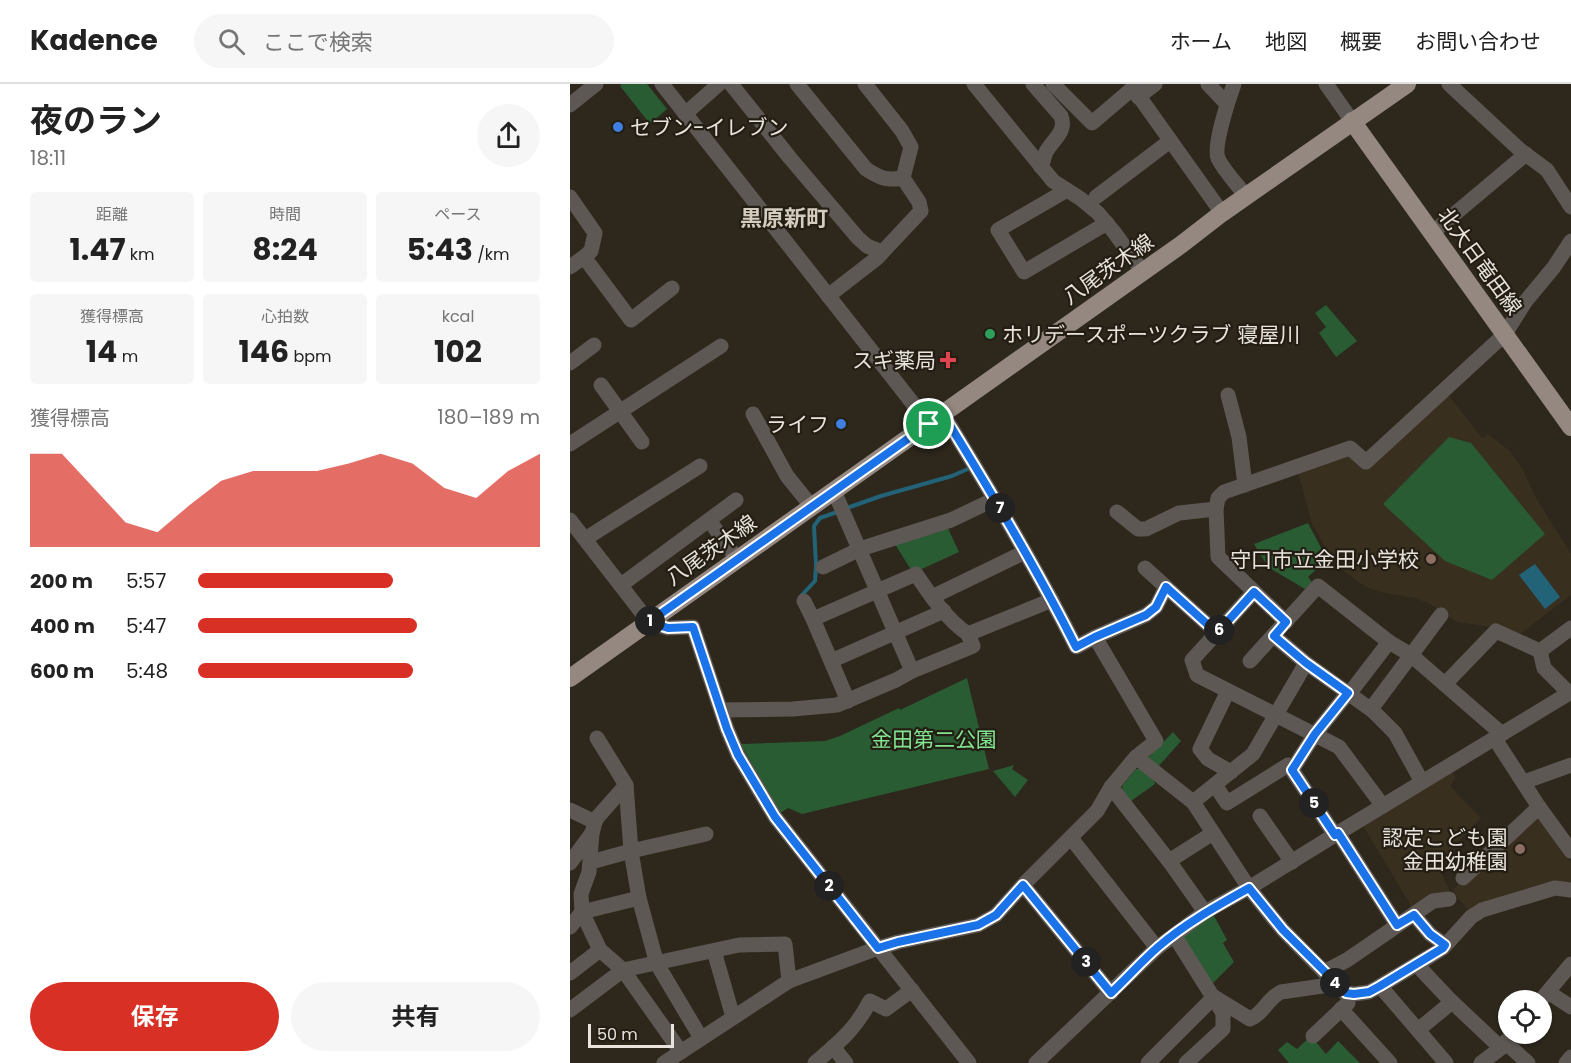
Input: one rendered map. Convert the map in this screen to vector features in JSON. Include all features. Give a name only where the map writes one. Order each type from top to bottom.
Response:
[{"type":"main road","name":"八尾茨木線","points":[[570,678],[1143,272],[1397,87]]},
{"type":"main road","name":"北大日竜田線","points":[[1352,122],[1571,427]]},
{"type":"street","points":[[662,84],[828,296],[936,419],[995,499],[1076,647],[1146,615],[1156,607],[1166,587]]},
{"type":"street","points":[[686,114],[719,84]]},
{"type":"street","points":[[731,84],[858,238],[867,246],[882,252]]},
{"type":"street","points":[[796,84],[866,169],[890,180],[903,178]]},
{"type":"street","points":[[828,296],[877,258],[921,211],[919,202],[903,178],[910,147],[902,131],[865,84]]},
{"type":"street","points":[[974,84],[1053,181],[1081,199],[1107,223],[1143,272]]},
{"type":"street","points":[[1034,84],[1063,121],[1061,133],[1045,154],[1041,167]]},
{"type":"street","points":[[1053,84],[1092,123],[1136,90],[1155,84]]},
{"type":"street","points":[[1208,84],[1227,104]]},
{"type":"street","points":[[1234,84],[1216,150],[1218,159],[1246,196]]},
{"type":"street","points":[[1326,84],[1352,122]]},
{"type":"street","points":[[1449,84],[1526,154],[1547,170],[1571,207]]},
{"type":"street","points":[[570,105],[587,87]]},
{"type":"street","points":[[1136,90],[1222,213]]},
{"type":"street","points":[[1059,113],[1072,103]]},
{"type":"street","points":[[1096,197],[1170,141]]},
{"type":"street","points":[[1432,233],[1526,154]]},
{"type":"street","points":[[1067,190],[998,230],[1024,272],[1107,223]]},
{"type":"street","points":[[570,197],[595,233],[591,251],[570,267]]},
{"type":"street","points":[[1286,622],[1218,557],[1216,509],[1218,498],[1224,492],[1350,448],[1366,462],[1505,334],[1525,302],[1554,267],[1571,241]]},
{"type":"street","points":[[584,256],[631,320],[672,288]]},
{"type":"street","points":[[570,363],[594,345]]},
{"type":"street","points":[[570,444],[721,346]]},
{"type":"street","points":[[601,385],[642,442]]},
{"type":"street","points":[[1228,395],[1239,437],[1245,485]]},
{"type":"street","points":[[753,414],[787,476],[812,507]]},
{"type":"street","points":[[585,539],[700,466]]},
{"type":"street","points":[[834,491],[912,671]]},
{"type":"street","points":[[823,567],[860,549],[951,520],[995,499]]},
{"type":"street","points":[[621,585],[736,500]]},
{"type":"street","points":[[1117,513],[1138,529],[1146,529],[1179,513],[1216,509]]},
{"type":"street","points":[[570,520],[649,622],[668,628],[693,627],[738,755],[775,817],[969,1063]]},
{"type":"street","points":[[709,520],[737,559]]},
{"type":"street","points":[[932,597],[1025,552]]},
{"type":"street","points":[[1145,568],[1217,633]]},
{"type":"street","points":[[721,711],[837,705],[973,646],[968,634],[932,597],[916,574],[813,618]]},
{"type":"street","points":[[1250,661],[1318,586],[1389,642],[1411,655],[1499,736],[1539,807],[1571,852]]},
{"type":"street","points":[[1254,592],[1192,660],[1197,675],[1339,747],[1383,806]]},
{"type":"street","points":[[804,600],[848,701]]},
{"type":"street","points":[[968,634],[1052,600]]},
{"type":"street","points":[[831,661],[944,610]]},
{"type":"street","points":[[1371,709],[1442,615]]},
{"type":"street","points":[[1540,651],[1571,628]]},
{"type":"street","points":[[1444,684],[1496,631],[1540,651]]},
{"type":"street","points":[[1274,636],[1306,663],[1371,709],[1395,733],[1422,782]]},
{"type":"street","points":[[593,828],[591,862],[581,894],[582,912],[600,950],[624,970],[672,1059],[789,981],[878,948],[978,925],[996,915],[1097,811],[1111,787],[1136,757],[1156,741],[1095,637]]},
{"type":"street","points":[[1292,770],[1315,734],[1389,642]]},
{"type":"street","points":[[1036,1063],[1157,948],[1205,912],[1249,888],[1570,693],[1544,668],[1540,651]]},
{"type":"street","points":[[1193,802],[1253,754],[1306,663]]},
{"type":"street","points":[[1228,691],[1200,749],[1208,759],[1231,772]]},
{"type":"street","points":[[597,738],[626,786],[631,851],[639,898],[657,964],[701,1038]]},
{"type":"street","points":[[1136,757],[1193,802],[1249,888],[1283,930],[1346,993],[1369,992],[1417,965],[1437,952],[1471,917],[1482,910],[1555,888],[1571,890]]},
{"type":"street","points":[[1215,785],[1227,803],[1288,765],[1397,925]]},
{"type":"street","points":[[1524,782],[1571,765]]},
{"type":"street","points":[[570,863],[593,828],[626,786]]},
{"type":"street","points":[[1111,787],[1169,861],[1205,912]]},
{"type":"street","points":[[1463,878],[1539,807]]},
{"type":"street","points":[[570,810],[593,828]]},
{"type":"street","points":[[1260,816],[1292,862]]},
{"type":"street","points":[[1169,861],[1213,833]]},
{"type":"street","points":[[591,862],[706,834]]},
{"type":"street","points":[[1071,838],[1157,948]]},
{"type":"street","points":[[1023,885],[1111,993]]},
{"type":"street","points":[[570,927],[582,912],[639,898]]},
{"type":"street","points":[[1324,972],[1347,960],[1433,901],[1449,899]]},
{"type":"street","points":[[1414,915],[1430,934],[1445,945]]},
{"type":"street","points":[[1174,935],[1223,1013],[1223,1029],[1186,1063]]},
{"type":"street","points":[[570,1010],[624,970],[739,945],[785,944],[789,981]]},
{"type":"street","points":[[570,973],[600,950]]},
{"type":"street","points":[[714,951],[733,1017]]},
{"type":"street","points":[[1549,990],[1571,964]]},
{"type":"street","points":[[1417,965],[1452,1002],[1498,1035]]},
{"type":"street","points":[[1214,997],[1250,1019],[1255,1017],[1274,995],[1281,992],[1336,984]]},
{"type":"street","points":[[1380,986],[1446,1063]]},
{"type":"street","points":[[815,1063],[847,1036],[859,1022],[870,1001],[886,1009],[912,990]]},
{"type":"street","points":[[1313,1036],[1360,993]]},
{"type":"street","points":[[1148,1063],[1214,997]]},
{"type":"street","points":[[1552,999],[1571,1007]]},
{"type":"street","points":[[1418,1030],[1452,1002]]},
{"type":"street","points":[[1341,1009],[1390,1063]]},
{"type":"street","points":[[1484,1062],[1504,1044]]},
{"type":"street","points":[[1510,1044],[1528,1063]]},
{"type":"street","points":[[833,1047],[846,1063]]},
{"type":"street","points":[[1566,1063],[1571,1057]]},
{"type":"shaded area","name":"守口市立金田小学校","points":[[1447,393],[1482,438],[1488,434],[1510,451],[1524,471],[1535,496],[1571,554],[1571,595],[1520,634],[1504,629],[1457,622],[1430,604],[1415,598],[1384,593],[1364,586],[1335,564],[1312,524],[1298,472],[1349,454],[1362,469]]},
{"type":"shaded area","points":[[1450,770],[1456,778],[1450,786],[1481,818],[1437,865],[1450,891],[1413,909],[1362,824]]},
{"type":"shaded area","points":[[1540,815],[1571,863],[1571,885],[1469,912],[1452,890],[1532,816]]},
{"type":"green space","points":[[622,84],[647,84],[667,109],[650,124],[620,86]]},
{"type":"green space","points":[[1326,305],[1357,341],[1336,357],[1319,333],[1326,327],[1315,313]]},
{"type":"green space","points":[[1449,437],[1471,443],[1545,534],[1492,580],[1445,561],[1383,504]]},
{"type":"green space","points":[[1308,523],[1327,559],[1308,577],[1312,582],[1305,589],[1268,567],[1254,544]]},
{"type":"green space","points":[[946,524],[959,552],[913,573],[893,541]]},
{"type":"green space","name":"金田第二公園","points":[[967,678],[989,769],[802,814],[788,808],[779,812],[741,744],[825,741],[899,708],[900,710]]},
{"type":"green space","points":[[1173,732],[1181,741],[1157,768],[1146,760]]},
{"type":"green space","points":[[1014,765],[1012,769],[1028,780],[1015,797],[993,771]]},
{"type":"green space","points":[[1136,769],[1140,769],[1154,780],[1155,784],[1131,801],[1122,786]]},
{"type":"green space","points":[[1213,914],[1227,940],[1223,943],[1234,962],[1210,986],[1183,941],[1184,932]]},
{"type":"green space","points":[[1311,1036],[1326,1054],[1338,1041],[1360,1063],[1289,1063],[1278,1050],[1287,1042],[1297,1049]]},
{"type":"water","points":[[1535,564],[1560,597],[1545,609],[1519,575]]},
{"type":"waterway","points":[[847,508],[952,476],[970,468]]},
{"type":"waterway","points":[[801,596],[815,581],[814,526],[820,518],[840,511]]},
{"type":"place","name":"セブン-イレブン","points":[[618,127]]},
{"type":"place","name":"ホリデースポーツクラブ 寝屋川","points":[[990,334]]},
{"type":"place","name":"スギ薬局","points":[[948,360]]},
{"type":"place","name":"ライフ","points":[[841,424]]},
{"type":"place","name":"守口市立金田小学校","points":[[1431,559]]},
{"type":"place","name":"認定こども園 金田幼稚園","points":[[1520,849]]},
{"type":"district","name":"黒原新町","points":[[784,218]]},
{"type":"route","points":[[943,414],[988,486],[1076,647],[1146,615],[1156,607],[1166,587],[1217,633],[1254,592],[1286,622],[1274,636],[1306,663],[1348,693],[1315,734],[1292,770],[1335,835],[1338,833],[1397,925],[1414,915],[1430,934],[1445,945],[1443,948],[1369,992],[1346,993],[1283,930],[1249,888],[1205,912],[1174,935],[1157,948],[1111,993],[1023,885],[996,915],[978,925],[878,948],[775,817],[738,755],[693,627],[668,628],[649,622],[929,424],[943,414]]}]
